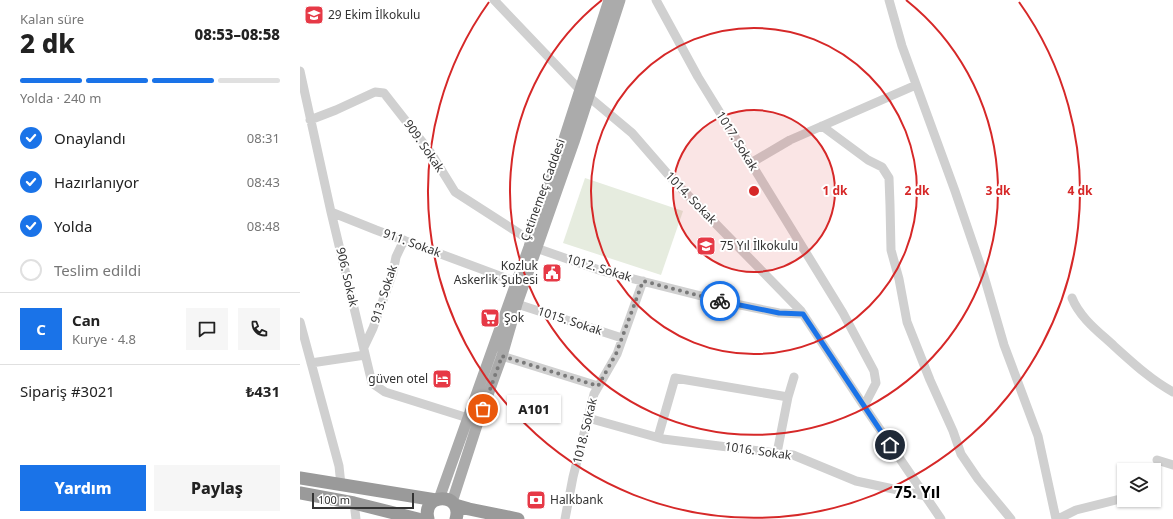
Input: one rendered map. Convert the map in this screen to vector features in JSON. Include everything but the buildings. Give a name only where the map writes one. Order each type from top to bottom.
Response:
[{"type":"highway","points":[[300,478],[445,502],[469,509],[518,519]]},
{"type":"highway","points":[[300,493],[418,519]]},
{"type":"highway","points":[[428,519],[428,510],[430,505],[445,502]]},
{"type":"highway","points":[[445,502],[457,513],[456,519]]},
{"type":"main road","name":"Çetinemeç Caddesi","points":[[584,93],[609,0]]},
{"type":"main road","name":"Çetinemeç Caddesi","points":[[445,502],[478,422],[502,356],[534,244],[584,93],[620,0]]},
{"type":"main road","name":"Çetinemeç Caddesi","points":[[445,502],[468,418],[516,282],[534,244]]},
{"type":"street","name":"1014. Sokak","points":[[494,0],[584,93],[632,133],[672,179],[803,314],[942,519]]},
{"type":"street","name":"1017. Sokak","points":[[656,0],[698,77],[844,313],[874,371],[876,383],[864,406]]},
{"type":"street","points":[[889,0],[902,46],[955,191],[984,276],[1004,345],[1038,436],[1057,519],[1076,510],[1117,500]]},
{"type":"street","name":"906. Sokak","points":[[300,71],[331,212],[372,383],[385,392],[468,418]]},
{"type":"street","points":[[751,163],[790,140],[916,85]]},
{"type":"street","name":"909. Sokak","points":[[310,120],[375,92],[384,93],[431,153],[455,192],[534,244]]},
{"type":"street","points":[[822,126],[868,160],[882,167],[889,178],[891,250],[899,279],[907,322],[930,380],[953,431],[961,454],[978,479],[1011,519]]},
{"type":"street","name":"911. Sokak","points":[[331,212],[516,282]]},
{"type":"street","name":"913. Sokak","points":[[364,351],[393,272],[396,258],[404,240]]},
{"type":"street","name":"1012. Sokak","points":[[534,244],[602,271],[721,301],[779,313],[803,314]]},
{"type":"street","name":"1018. Sokak","points":[[565,519],[573,477],[594,394],[616,354],[643,281]]},
{"type":"street","points":[[1072,298],[1078,310],[1097,331],[1141,370],[1173,392]]},
{"type":"street","name":"1015. Sokak","points":[[517,304],[622,338]]},
{"type":"street","points":[[300,322],[303,342],[311,362],[339,466],[340,485]]},
{"type":"street","points":[[311,362],[364,351]]},
{"type":"street","points":[[502,356],[598,386]]},
{"type":"street","points":[[778,453],[788,397],[794,377]]},
{"type":"street","points":[[658,437],[675,378],[788,397]]},
{"type":"street","name":"1016. Sokak","points":[[588,418],[663,439],[793,455],[856,481],[926,496]]},
{"type":"street","points":[[1157,460],[1173,465]]},
{"type":"street","points":[[354,504],[356,519]]},
{"type":"shaded area","points":[[585,178],[683,211],[661,275],[563,243]]},
{"type":"way so far","points":[[483,409],[502,356],[598,386],[616,354],[643,281],[720,301]]},
{"type":"place","name":"29 Ekim İlkokulu","points":[[314,15]]},
{"type":"place","name":"75 Yıl İlkokulu","points":[[706,246]]},
{"type":"place","name":"Kozluk Askerlik Şubesi","points":[[552,273]]},
{"type":"place","name":"Şok","points":[[490,318]]},
{"type":"place","name":"güven otel","points":[[442,379]]},
{"type":"place","name":"A101","points":[[483,409]]},
{"type":"place","name":"Halkbank","points":[[536,500]]},
{"type":"district","name":"75. Yıl","points":[[917,492]]},
{"type":"route","points":[[720,301],[779,313],[803,314],[890,445]]}]
